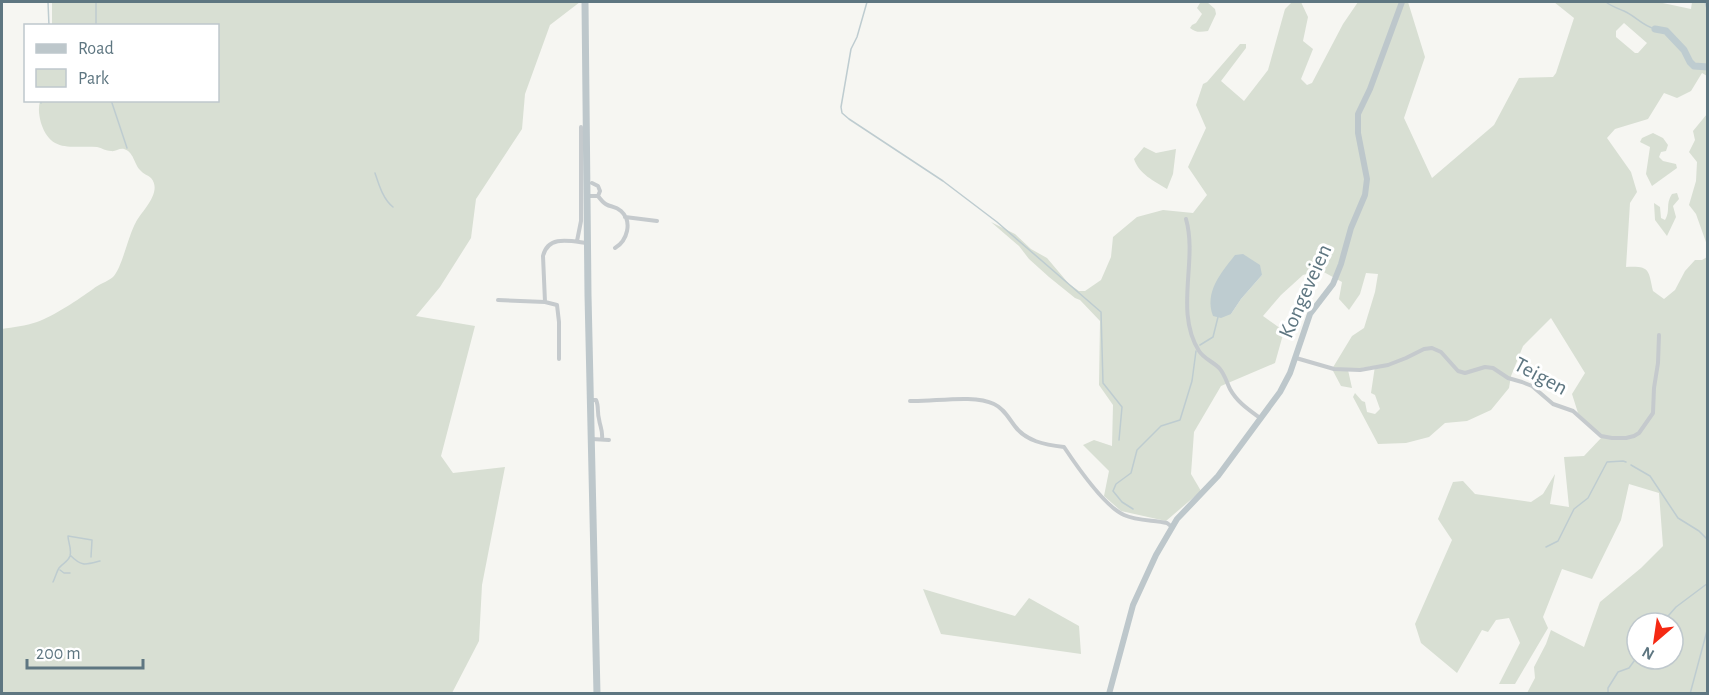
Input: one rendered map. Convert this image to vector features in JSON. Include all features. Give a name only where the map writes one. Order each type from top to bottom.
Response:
[{"type":"highway","points":[[585,2],[597,693]]},
{"type":"main road","name":"Kongeveien","points":[[1109,693],[1133,605],[1146,573],[1179,517],[1218,476],[1284,386],[1310,314],[1333,284],[1337,275],[1348,236],[1365,195],[1367,179],[1358,134],[1358,114],[1369,92],[1402,2]]},
{"type":"street","points":[[577,242],[581,220],[581,127]]},
{"type":"street","points":[[592,183],[599,188],[598,196]]},
{"type":"street","points":[[587,196],[598,196],[606,205],[620,210],[626,217],[628,231],[615,248]]},
{"type":"street","points":[[626,217],[657,221]]},
{"type":"street","points":[[1186,219],[1190,253],[1187,308],[1195,342],[1202,354],[1221,370],[1236,398],[1260,418]]},
{"type":"street","points":[[545,302],[544,250],[556,241],[588,243]]},
{"type":"street","points":[[498,300],[554,304],[558,308],[560,359]]},
{"type":"street","name":"Teigen","points":[[1295,358],[1334,369],[1360,370],[1388,365],[1424,349],[1432,348],[1441,352],[1458,371],[1466,373],[1485,367],[1493,368],[1508,378],[1527,384],[1556,405],[1573,411],[1601,435],[1618,438],[1637,435],[1653,413],[1659,335]]},
{"type":"street","points":[[591,400],[596,400],[598,403],[598,419],[603,430],[602,439]]},
{"type":"street","points":[[910,401],[989,402],[999,407],[1016,428],[1030,439],[1042,444],[1064,447],[1094,488],[1119,512],[1126,516],[1155,521],[1172,527]]},
{"type":"street","points":[[592,439],[609,440]]},
{"type":"green space","points":[[52,2],[580,2],[550,25],[525,94],[522,129],[476,199],[471,238],[440,287],[416,316],[475,326],[441,456],[453,473],[505,467],[482,585],[479,641],[452,693],[2,693],[2,329],[44,319],[113,277],[133,228],[155,189],[151,178],[140,170],[132,155],[127,151],[63,146],[50,140],[41,123],[40,102],[219,102],[219,24],[52,24]]},
{"type":"green space","points":[[1207,2],[1215,9],[1216,14],[1208,31],[1194,31],[1190,28],[1202,14],[1197,8],[1200,3]]},
{"type":"green space","points":[[1292,2],[1301,2],[1308,17],[1303,41],[1313,49],[1301,79],[1307,85],[1312,83],[1343,24],[1358,2],[1408,2],[1425,57],[1404,118],[1432,178],[1494,125],[1519,78],[1553,77],[1556,73],[1574,18],[1554,2],[1658,2],[1691,9],[1692,2],[1707,2],[1707,76],[1702,73],[1691,91],[1677,98],[1664,93],[1648,119],[1615,129],[1607,138],[1631,172],[1637,192],[1630,203],[1626,267],[1640,267],[1647,270],[1653,291],[1664,299],[1675,290],[1685,271],[1695,260],[1707,257],[1707,693],[1527,693],[1535,678],[1534,667],[1551,630],[1584,647],[1600,602],[1641,568],[1663,546],[1659,493],[1629,484],[1621,520],[1592,579],[1562,569],[1543,617],[1548,628],[1515,684],[1499,684],[1520,643],[1509,618],[1496,620],[1488,632],[1482,630],[1457,673],[1421,643],[1415,624],[1452,540],[1438,519],[1453,482],[1463,481],[1475,494],[1531,502],[1543,494],[1555,474],[1550,504],[1569,507],[1564,457],[1584,456],[1602,437],[1578,413],[1572,394],[1585,373],[1551,318],[1523,346],[1511,376],[1509,388],[1491,410],[1467,421],[1445,423],[1429,437],[1406,443],[1378,444],[1353,397],[1355,393],[1365,402],[1367,412],[1375,414],[1380,409],[1375,395],[1371,393],[1375,366],[1348,370],[1352,388],[1341,386],[1332,369],[1352,336],[1364,328],[1378,274],[1366,273],[1360,294],[1349,310],[1339,299],[1342,282],[1320,270],[1303,275],[1263,316],[1284,331],[1275,363],[1221,386],[1194,432],[1191,474],[1201,491],[1166,521],[1121,511],[1104,496],[1109,471],[1083,445],[1094,440],[1112,446],[1113,405],[1099,385],[1100,321],[1080,300],[1049,277],[1029,259],[1019,246],[991,222],[1015,234],[1031,249],[1047,258],[1069,284],[1079,291],[1085,291],[1101,280],[1111,257],[1113,237],[1137,217],[1163,210],[1193,213],[1207,195],[1188,167],[1206,128],[1196,105],[1203,84],[1240,44],[1246,44],[1246,48],[1221,81],[1244,101],[1268,70],[1285,9]],"holes":[[[1624,23],[1647,43],[1638,53],[1635,53],[1616,37],[1616,31]],[[1235,256],[1262,275],[1231,314]]]},
{"type":"green space","points":[[1707,114],[1707,245],[1696,214],[1689,205],[1696,181],[1697,162],[1689,152],[1695,140],[1693,131]]},
{"type":"green space","points":[[1653,133],[1663,138],[1668,145],[1666,151],[1661,152],[1659,157],[1663,161],[1676,164],[1677,168],[1652,186],[1646,174],[1650,147],[1640,142],[1642,138]]},
{"type":"green space","points":[[1144,147],[1156,153],[1176,149],[1173,174],[1167,189],[1148,177],[1136,164],[1134,159]]},
{"type":"green space","points":[[1677,193],[1679,199],[1673,206],[1676,217],[1667,236],[1655,220],[1654,203],[1660,207],[1661,218],[1665,220],[1670,198],[1672,194]]},
{"type":"green space","points":[[923,589],[1015,616],[1029,598],[1079,626],[1081,654],[941,634]]},
{"type":"shaded area","points":[[1243,254],[1260,265],[1262,275],[1231,314],[1221,318],[1213,316],[1211,299],[1215,283],[1235,255]]},
{"type":"waterway","points":[[48,2],[49,24]]},
{"type":"waterway","points":[[96,2],[96,24]]},
{"type":"waterway","points":[[867,2],[857,37],[851,49],[841,107],[842,113],[943,181],[997,222],[1101,312],[1103,383],[1122,407],[1119,440]]},
{"type":"waterway","points":[[1606,2],[1655,29]]},
{"type":"waterway","points":[[1705,2],[1708,12]]},
{"type":"waterway","points":[[1655,29],[1666,31],[1684,50],[1694,66],[1708,67]]},
{"type":"waterway","points":[[112,102],[127,148]]},
{"type":"waterway","points":[[375,173],[384,196],[393,207]]},
{"type":"waterway","points":[[1200,345],[1213,337],[1218,317]]},
{"type":"waterway","points":[[1133,509],[1122,502],[1113,491],[1116,484],[1131,473],[1137,450],[1161,426],[1180,420],[1192,381],[1196,351]]},
{"type":"waterway","points":[[1546,547],[1558,541],[1574,509],[1588,498],[1607,462],[1626,462]]},
{"type":"waterway","points":[[1631,465],[1650,476],[1678,518],[1699,531],[1708,540]]},
{"type":"waterway","points":[[53,582],[59,568],[70,556],[68,536],[92,540],[91,557]]},
{"type":"waterway","points":[[70,555],[84,564],[100,561]]},
{"type":"waterway","points":[[60,570],[70,573]]},
{"type":"waterway","points":[[1672,611],[1708,583]]},
{"type":"waterway","points":[[1690,694],[1708,627]]},
{"type":"waterway","points":[[1608,694],[1608,688],[1618,672],[1625,669]]}]
